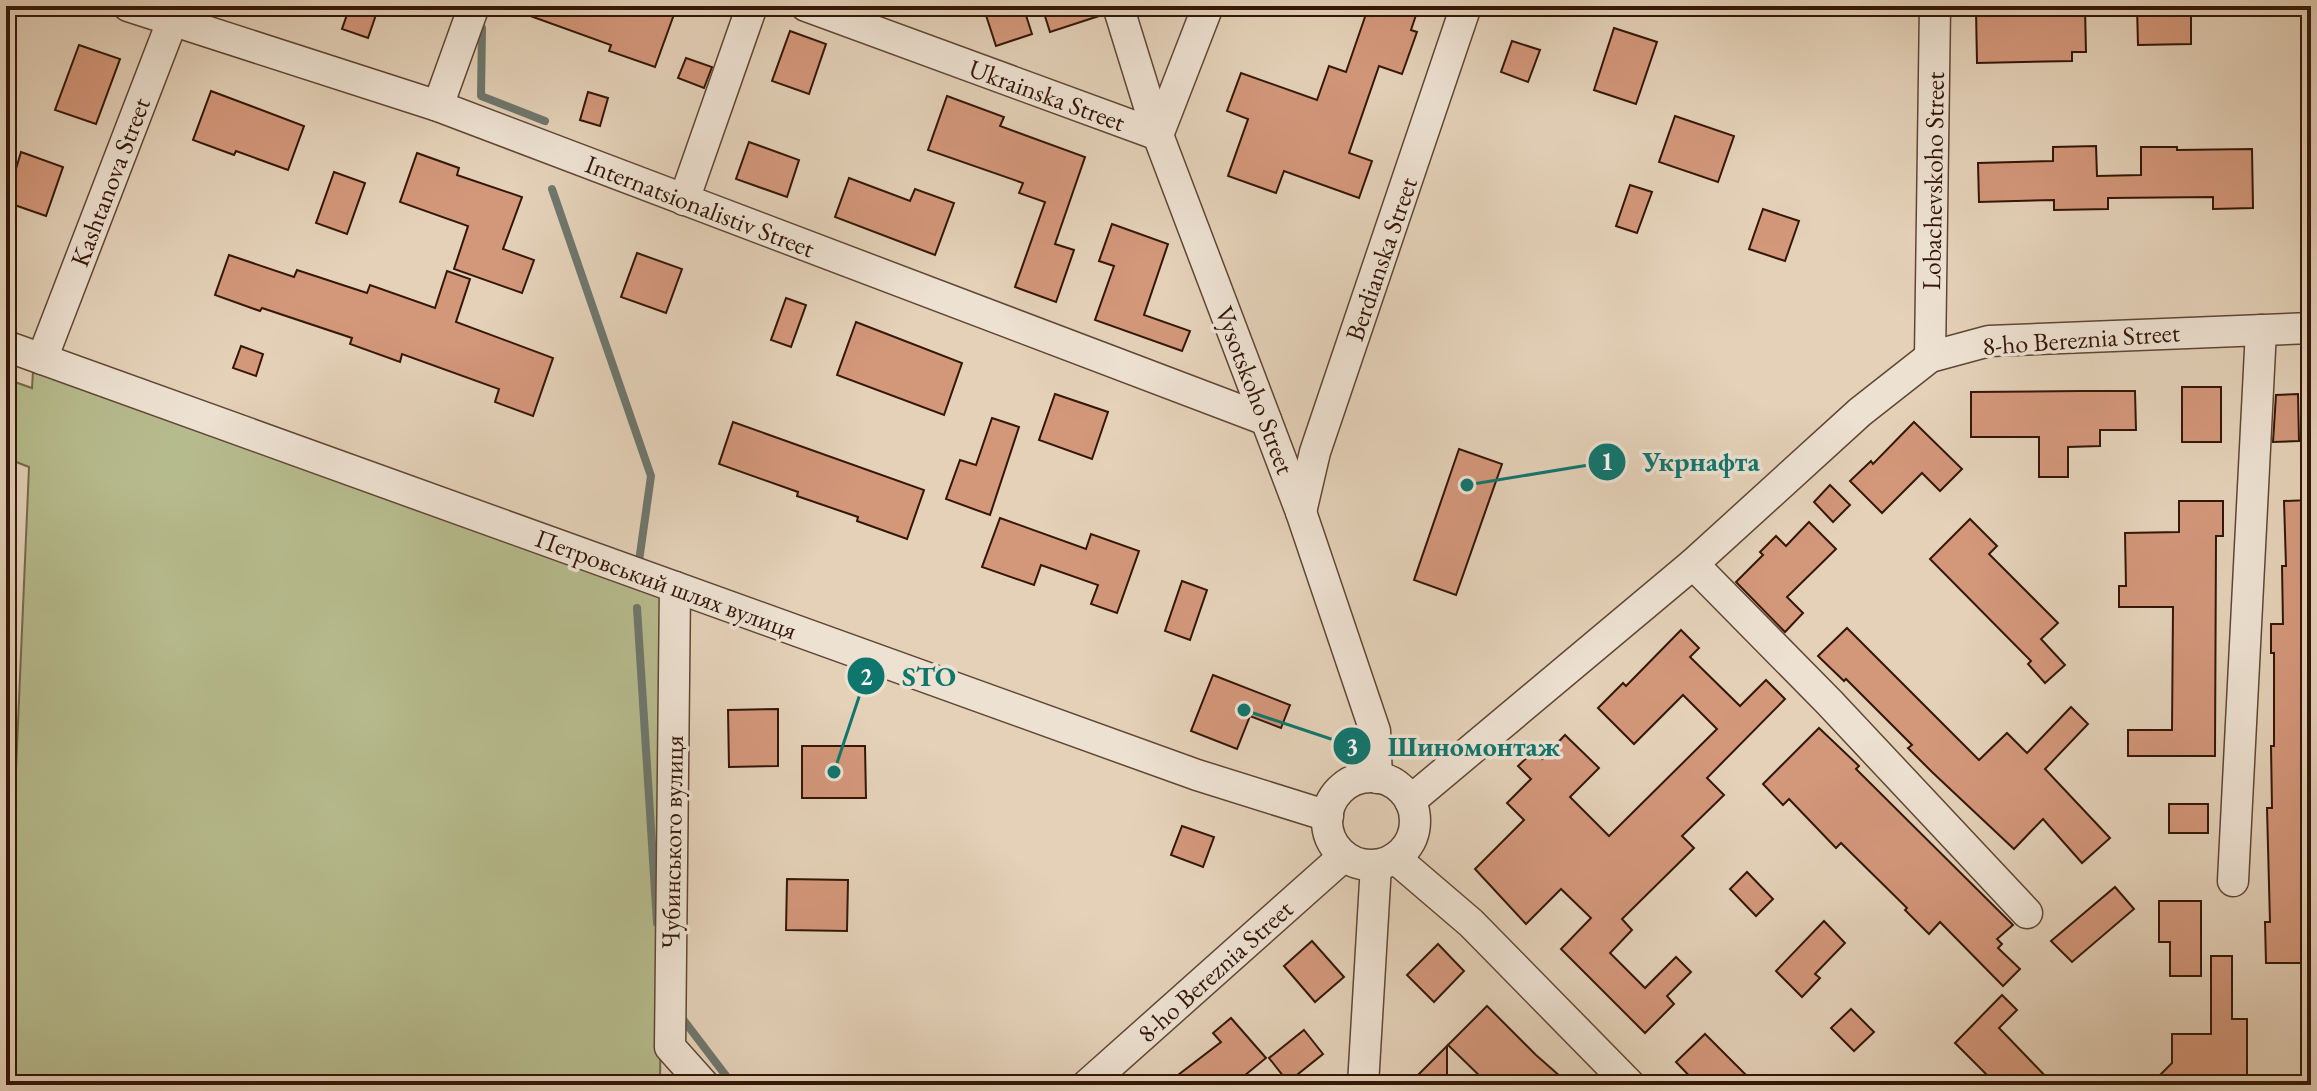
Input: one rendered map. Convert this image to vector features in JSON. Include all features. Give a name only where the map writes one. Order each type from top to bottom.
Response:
[{"type":"street","name":"Internatsionalistiv Street","points":[[128,6],[175,14],[438,106],[1266,420]]},
{"type":"street","points":[[438,106],[474,6]]},
{"type":"street","points":[[684,200],[752,6]]},
{"type":"street","name":"Ukrainska Street","points":[[806,6],[1158,135],[1208,6]]},
{"type":"street","name":"Vysotskoho Street","points":[[1118,6],[1158,135],[1301,512],[1375,731],[1377,778]]},
{"type":"street","name":"Berdianska Street","points":[[1301,512],[1315,452],[1466,6]]},
{"type":"street","name":"Lobachevskoho Street","points":[[1930,357],[1935,6]]},
{"type":"street","name":"Kashtanova Street","points":[[42,359],[175,14]]},
{"type":"street","name":"8-ho Bereznia Street","points":[[1410,801],[1693,564],[1860,412],[1930,357],[1989,341],[2311,328]]},
{"type":"street","points":[[2233,881],[2261,330]]},
{"type":"street","name":"Петровський шлях вулиця","points":[[6,346],[1197,775],[1328,816]]},
{"type":"street","points":[[1693,564],[1829,702],[2027,913]]},
{"type":"street","name":"Чубинського вулиця","points":[[675,587],[670,1047],[704,1085]]},
{"type":"street","points":[[1366,778],[1377,778],[1398,787],[1410,801],[1415,816],[1414,828],[1406,848],[1386,861],[1365,865],[1344,856],[1330,838],[1328,816],[1331,804],[1345,786],[1366,778]]},
{"type":"street","name":"8-ho Bereznia Street","points":[[1087,1085],[1344,856]]},
{"type":"street","points":[[1363,1085],[1386,861]]},
{"type":"street","points":[[1386,861],[1471,923],[1630,1085]]},
{"type":"green space","points":[[33,371],[666,597],[660,1085],[6,1085],[6,1003],[29,467],[6,458],[6,379],[32,388]]},
{"type":"building","points":[[350,6],[379,6],[368,38],[342,29]]},
{"type":"building","points":[[511,6],[677,6],[655,67],[609,51],[611,45],[511,9]]},
{"type":"building","points":[[983,6],[1023,6],[1032,34],[996,46]]},
{"type":"building","points":[[1055,6],[1100,6],[1102,15],[1050,32],[1043,10]]},
{"type":"building","points":[[1374,6],[1419,6],[1411,30],[1417,32],[1402,74],[1379,66],[1349,153],[1372,161],[1359,198],[1284,171],[1276,193],[1228,176],[1248,119],[1227,111],[1241,73],[1317,100],[1329,66],[1346,72],[1366,14],[1371,16]]},
{"type":"building","points":[[2137,6],[2191,6],[2191,44],[2138,45]]},
{"type":"building","points":[[2085,8],[2086,52],[2072,52],[2072,61],[1977,63],[1976,10]]},
{"type":"building","points":[[1614,28],[1657,42],[1636,104],[1594,90]]},
{"type":"building","points":[[790,31],[826,44],[809,94],[772,81]]},
{"type":"building","points":[[1512,41],[1540,50],[1528,82],[1501,72]]},
{"type":"building","points":[[79,45],[120,59],[96,124],[55,110]]},
{"type":"building","points":[[686,58],[712,67],[704,88],[678,78]]},
{"type":"building","points":[[211,91],[304,126],[288,170],[236,151],[234,155],[193,140]]},
{"type":"building","points":[[588,92],[608,98],[600,126],[580,120]]},
{"type":"building","points":[[947,96],[1004,117],[1000,126],[1085,157],[1055,244],[1074,250],[1056,302],[1015,287],[1045,202],[1019,193],[1023,183],[928,150]]},
{"type":"building","points":[[1675,116],[1734,136],[1718,182],[1659,162]]},
{"type":"building","points":[[749,142],[799,160],[787,197],[736,179]]},
{"type":"building","points":[[2096,146],[2097,176],[2141,175],[2141,147],[2252,149],[2253,208],[2213,209],[2213,197],[2108,198],[2108,209],[2054,210],[2054,200],[1979,202],[1978,163],[2053,161],[2053,147]]},
{"type":"building","points":[[21,152],[63,167],[46,216],[6,202]]},
{"type":"building","points":[[417,153],[459,168],[457,175],[522,197],[503,249],[534,260],[522,293],[454,269],[468,226],[400,202]]},
{"type":"building","points":[[334,172],[365,183],[347,234],[316,223]]},
{"type":"building","points":[[849,178],[910,201],[915,189],[954,203],[935,255],[835,217]]},
{"type":"building","points":[[1630,185],[1652,192],[1637,233],[1616,226]]},
{"type":"building","points":[[1763,209],[1799,221],[1785,261],[1749,249]]},
{"type":"building","points":[[1112,224],[1168,244],[1144,315],[1190,331],[1182,351],[1095,320],[1114,266],[1099,261]]},
{"type":"building","points":[[637,253],[682,269],[666,313],[621,297]]},
{"type":"building","points":[[229,255],[294,277],[297,270],[367,293],[370,285],[435,308],[447,271],[470,279],[456,322],[553,358],[533,416],[495,402],[499,389],[402,354],[400,362],[350,344],[352,338],[215,295]]},
{"type":"building","points":[[786,298],[806,305],[791,347],[771,340]]},
{"type":"building","points":[[856,322],[962,363],[944,415],[837,375]]},
{"type":"building","points":[[241,346],[263,354],[256,376],[233,368]]},
{"type":"building","points":[[2182,387],[2221,387],[2221,442],[2182,442]]},
{"type":"building","points":[[2135,391],[2136,430],[2100,430],[2100,446],[2068,447],[2068,477],[2039,477],[2039,437],[1971,437],[1971,392]]},
{"type":"building","points":[[1055,394],[1108,412],[1092,459],[1039,440]]},
{"type":"building","points":[[2298,394],[2299,441],[2273,442],[2276,395]]},
{"type":"building","points":[[992,418],[1019,427],[990,515],[946,499],[960,460],[976,465]]},
{"type":"building","points":[[733,422],[924,490],[907,539],[857,521],[858,517],[797,496],[798,492],[719,464]]},
{"type":"building","points":[[1914,422],[1962,469],[1940,491],[1922,473],[1882,513],[1850,481],[1871,461],[1873,464]]},
{"type":"building","points":[[1459,449],[1502,464],[1456,595],[1414,580]]},
{"type":"building","points":[[1830,485],[1850,505],[1833,522],[1814,502]]},
{"type":"building","points":[[2311,500],[2311,773],[2306,773],[2306,864],[2310,864],[2311,963],[2266,963],[2265,922],[2270,922],[2267,808],[2272,808],[2271,746],[2274,746],[2271,624],[2283,624],[2282,566],[2286,566],[2284,501]]},
{"type":"building","points":[[2179,501],[2223,501],[2223,536],[2216,536],[2215,756],[2128,756],[2128,730],[2172,730],[2173,607],[2119,607],[2119,586],[2126,586],[2125,533],[2179,532]]},
{"type":"building","points":[[1000,518],[1086,549],[1091,534],[1139,551],[1117,613],[1091,604],[1098,585],[1041,565],[1034,585],[982,567]]},
{"type":"building","points":[[1970,519],[1997,546],[1989,554],[2058,623],[2041,639],[2065,665],[2045,683],[2028,664],[2031,661],[1930,559]]},
{"type":"building","points":[[1809,522],[1836,549],[1787,597],[1803,613],[1785,632],[1736,582],[1763,555],[1760,552],[1776,536],[1786,546]]},
{"type":"building","points":[[1182,581],[1207,590],[1190,640],[1165,631]]},
{"type":"building","points":[[1847,628],[1979,760],[2007,733],[2027,753],[2071,707],[2088,724],[2045,769],[2110,838],[2082,863],[2043,819],[2014,849],[1908,748],[1912,745],[1846,679],[1844,681],[1818,656]]},
{"type":"building","points":[[1681,630],[1699,648],[1690,657],[1740,706],[1766,680],[1785,699],[1707,778],[1724,795],[1682,836],[1694,848],[1622,919],[1632,930],[1610,953],[1645,988],[1676,957],[1691,972],[1667,996],[1674,1004],[1645,1033],[1561,949],[1591,918],[1561,889],[1526,924],[1475,869],[1524,820],[1507,803],[1531,779],[1518,766],[1534,751],[1542,759],[1565,735],[1599,768],[1570,797],[1609,836],[1717,729],[1683,695],[1634,744],[1598,708],[1623,683],[1626,686]]},
{"type":"building","points":[[1213,675],[1290,705],[1281,728],[1250,716],[1237,749],[1191,731]]},
{"type":"building","points":[[778,709],[778,766],[729,767],[728,710]]},
{"type":"building","points":[[1819,728],[1859,766],[1856,769],[2013,925],[1997,939],[2002,944],[1998,948],[2020,969],[2003,986],[1940,922],[1929,934],[1841,843],[1836,848],[1789,799],[1783,805],[1763,784]]},
{"type":"building","points":[[802,746],[865,746],[866,798],[802,798]]},
{"type":"building","points":[[2169,804],[2208,804],[2208,833],[2169,833]]},
{"type":"building","points":[[1182,826],[1214,837],[1203,867],[1171,855]]},
{"type":"building","points":[[1747,872],[1773,899],[1756,916],[1730,889]]},
{"type":"building","points":[[787,879],[848,880],[847,931],[786,930]]},
{"type":"building","points":[[2115,887],[2134,909],[2072,962],[2051,941]]},
{"type":"building","points":[[2159,901],[2201,901],[2201,976],[2170,976],[2170,942],[2159,942]]},
{"type":"building","points":[[1824,921],[1845,943],[1815,974],[1820,978],[1802,997],[1776,971]]},
{"type":"building","points":[[1312,941],[1344,977],[1315,1002],[1284,966]]},
{"type":"building","points":[[1438,944],[1464,971],[1434,1002],[1407,975]]},
{"type":"building","points":[[2211,956],[2232,956],[2232,1019],[2247,1019],[2247,1085],[2150,1085],[2172,1063],[2172,1034],[2211,1034]]},
{"type":"building","points":[[2002,995],[2017,1010],[1999,1028],[2054,1085],[1997,1085],[1955,1043]]},
{"type":"building","points":[[1487,1006],[1570,1085],[1488,1084],[1448,1045]]},
{"type":"building","points":[[1851,1009],[1874,1032],[1854,1051],[1831,1028]]},
{"type":"building","points":[[1231,1018],[1266,1058],[1233,1085],[1165,1085],[1221,1042],[1213,1033]]},
{"type":"building","points":[[1304,1030],[1323,1054],[1288,1082],[1269,1058]]},
{"type":"building","points":[[1705,1034],[1756,1085],[1698,1085],[1676,1062]]},
{"type":"building","points":[[1447,1046],[1447,1084],[1409,1084]]},
{"type":"waterway","points":[[482,28],[481,96],[545,121]]},
{"type":"waterway","points":[[552,189],[651,476],[639,561]]},
{"type":"waterway","points":[[637,608],[657,923]]},
{"type":"waterway","points":[[679,1014],[733,1085]]},
{"type":"place","name":"Укрнафта","points":[[1467,485]]},
{"type":"place","name":"Шиномонтаж","points":[[1244,710]]},
{"type":"place","name":"STO","points":[[834,772]]}]
